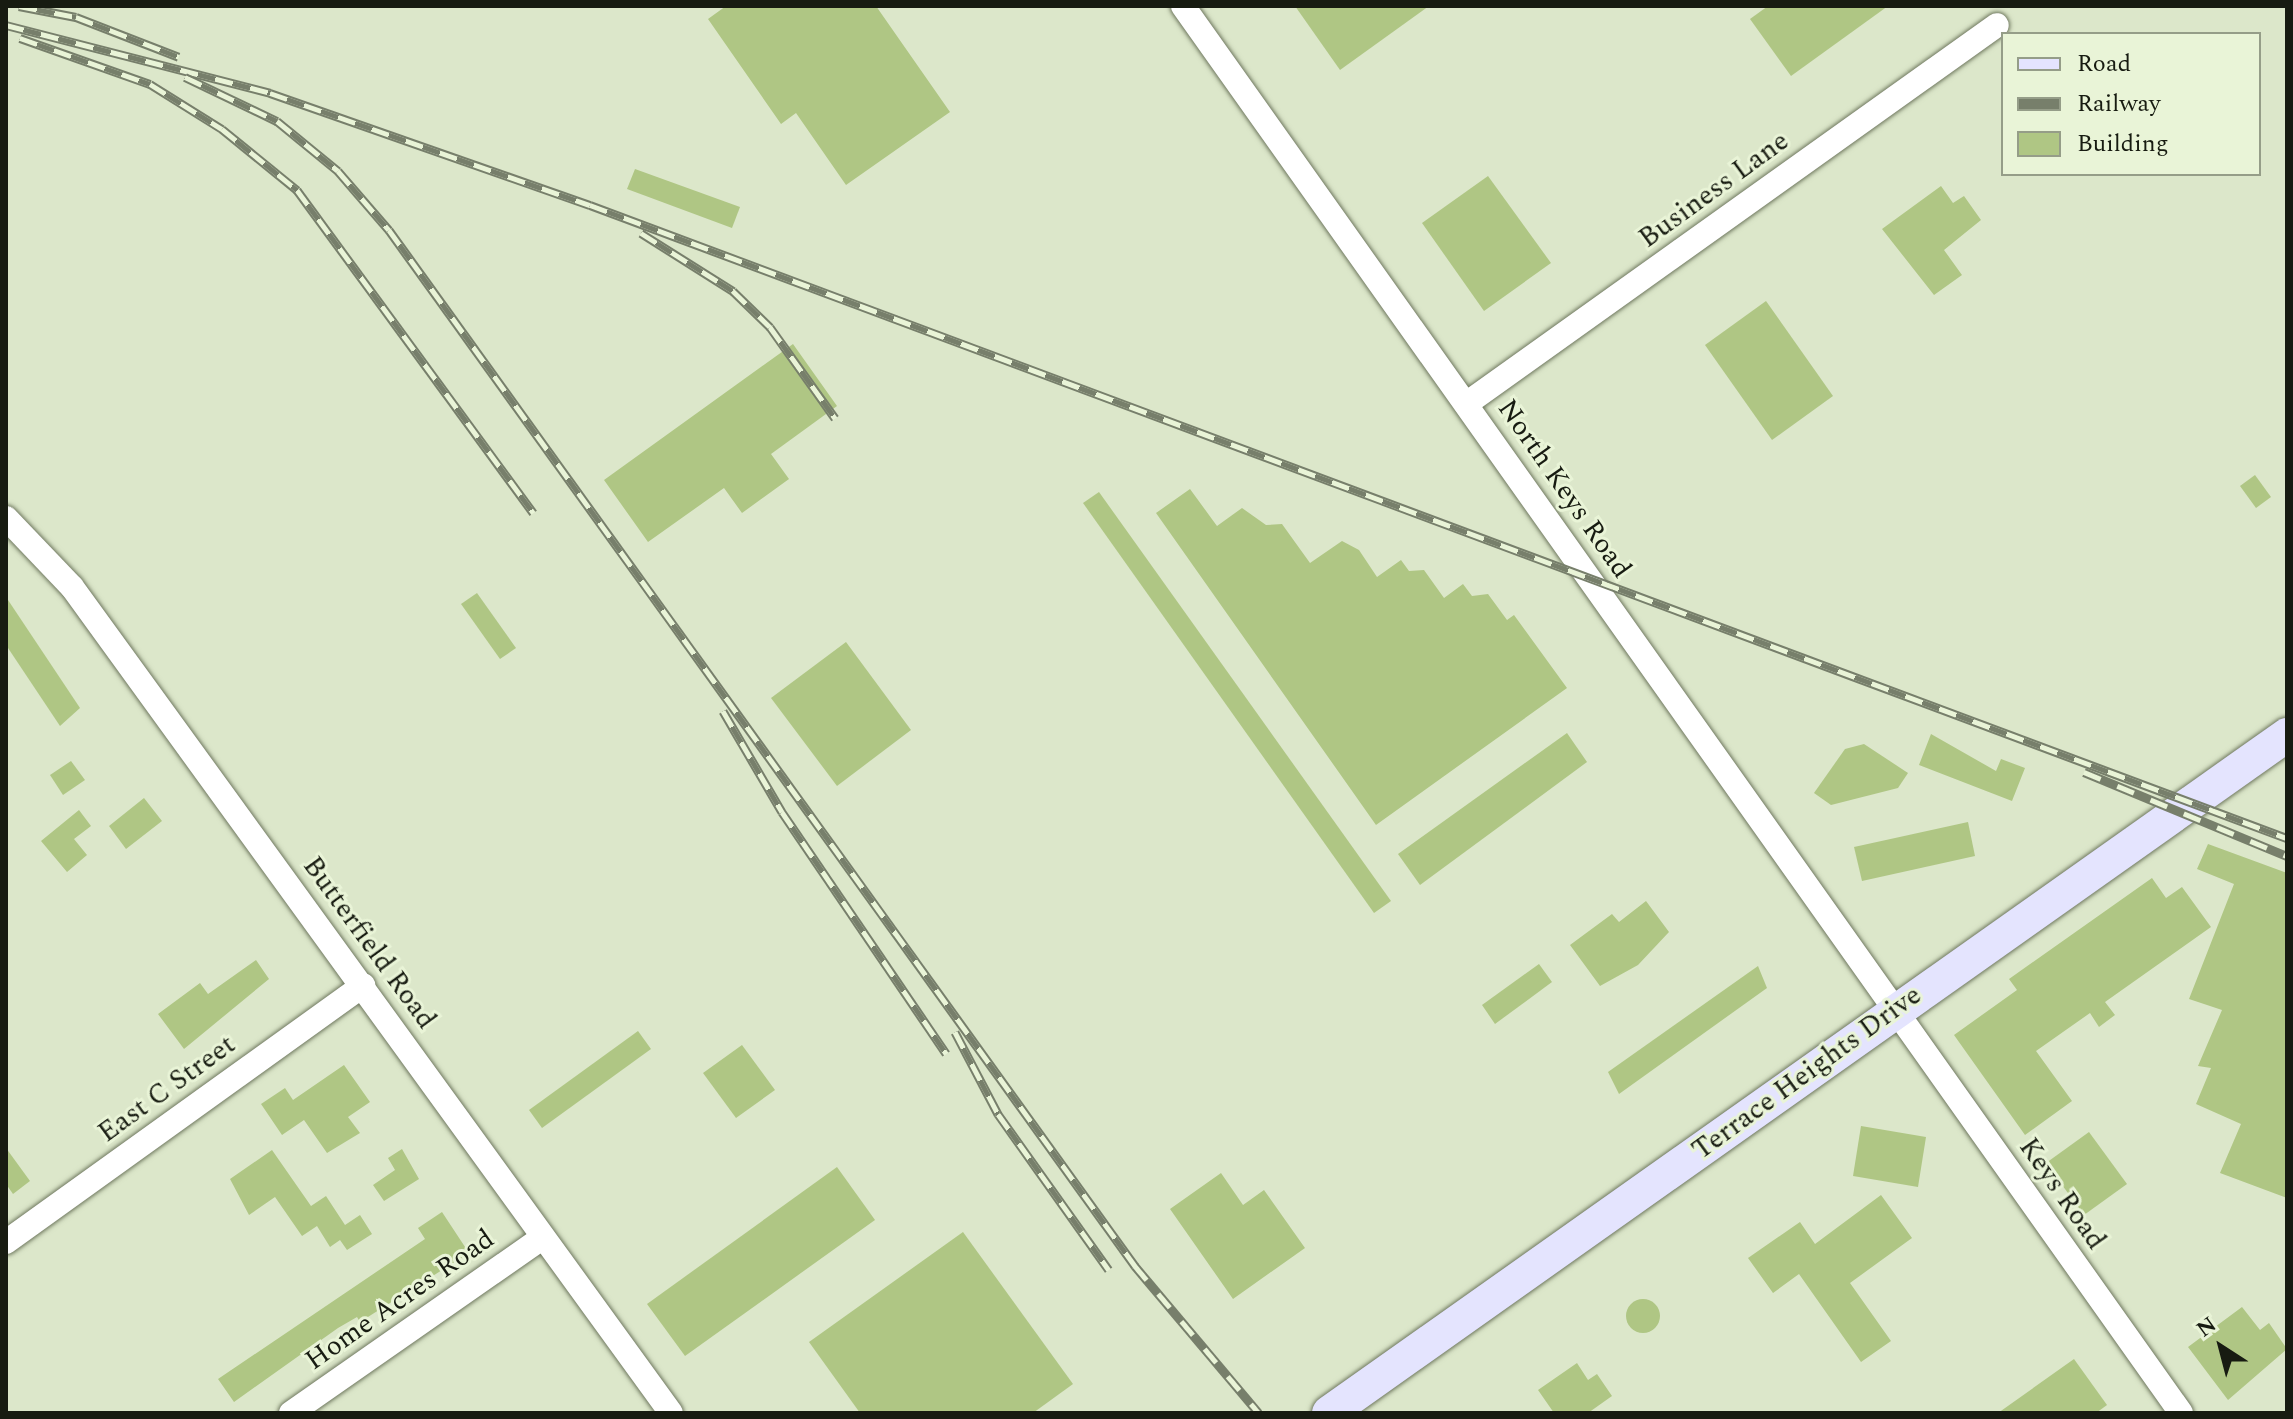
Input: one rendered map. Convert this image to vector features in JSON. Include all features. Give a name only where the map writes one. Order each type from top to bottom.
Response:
[{"type":"main road","name":"Terrace Heights Drive","points":[[1329,1413],[1894,1009],[2287,735]]},
{"type":"street","name":"North Keys Road","points":[[1183,6],[1894,1009]]},
{"type":"street","name":"Business Lane","points":[[1466,404],[1997,25]]},
{"type":"street","name":"Butterfield Road","points":[[6,518],[72,587],[671,1413]]},
{"type":"street","name":"East C Street","points":[[6,1242],[363,985]]},
{"type":"street","name":"Keys Road","points":[[1894,1009],[2181,1413]]},
{"type":"street","name":"Home Acres Road","points":[[291,1413],[543,1237]]},
{"type":"building","points":[[726,6],[876,6],[950,112],[846,185],[796,113],[781,124],[708,19]]},
{"type":"building","points":[[1295,6],[1429,6],[1340,70]]},
{"type":"building","points":[[1768,6],[1888,6],[1791,76],[1750,19]]},
{"type":"building","points":[[635,169],[740,207],[732,228],[627,189]]},
{"type":"building","points":[[1488,176],[1551,263],[1484,311],[1422,223]]},
{"type":"building","points":[[1941,186],[1953,203],[1964,196],[1981,220],[1944,250],[1962,275],[1934,295],[1882,229]]},
{"type":"building","points":[[1766,301],[1833,396],[1772,440],[1705,345]]},
{"type":"building","points":[[793,344],[837,406],[771,454],[789,479],[742,513],[724,488],[648,542],[604,480]]},
{"type":"building","points":[[2255,475],[2271,497],[2256,508],[2240,486]]},
{"type":"building","points":[[1190,489],[1217,526],[1242,508],[1266,525],[1282,524],[1310,563],[1342,541],[1359,550],[1377,577],[1401,560],[1409,571],[1424,570],[1444,598],[1463,584],[1472,596],[1488,594],[1507,620],[1514,615],[1567,688],[1376,825],[1156,513]]},
{"type":"building","points":[[1099,492],[1391,901],[1374,913],[1083,503]]},
{"type":"building","points":[[477,593],[516,648],[500,659],[461,604]]},
{"type":"building","points":[[6,597],[80,708],[60,726],[6,645]]},
{"type":"building","points":[[846,642],[911,730],[837,786],[771,698]]},
{"type":"building","points":[[1567,733],[1587,762],[1420,885],[1398,854]]},
{"type":"building","points":[[1931,734],[1996,771],[2001,759],[2025,768],[2012,801],[1919,765]]},
{"type":"building","points":[[1864,744],[1908,773],[1898,788],[1831,805],[1814,793],[1845,749]]},
{"type":"building","points":[[71,761],[85,780],[63,795],[50,775]]},
{"type":"building","points":[[144,798],[162,821],[126,849],[109,826]]},
{"type":"building","points":[[79,810],[91,826],[74,839],[87,855],[67,872],[41,841]]},
{"type":"building","points":[[1968,822],[1975,856],[1862,881],[1854,847]]},
{"type":"building","points":[[2208,844],[2287,873],[2287,1198],[2220,1173],[2241,1124],[2196,1104],[2211,1068],[2198,1066],[2222,1010],[2189,999],[2234,884],[2197,869]]},
{"type":"building","points":[[2152,878],[2166,898],[2182,887],[2211,927],[2105,1002],[2115,1015],[2099,1027],[2090,1013],[2036,1051],[2072,1101],[2025,1135],[1954,1035],[2017,990],[2009,979]]},
{"type":"building","points":[[1646,901],[1669,932],[1638,965],[1600,986],[1570,945],[1612,914],[1619,922]]},
{"type":"building","points":[[256,960],[269,979],[184,1049],[158,1014],[200,983],[208,994]]},
{"type":"building","points":[[1539,964],[1552,982],[1495,1024],[1482,1005]]},
{"type":"building","points":[[1758,966],[1767,988],[1619,1094],[1608,1072]]},
{"type":"building","points":[[638,1031],[651,1049],[542,1128],[529,1110]]},
{"type":"building","points":[[742,1045],[775,1090],[736,1118],[703,1073]]},
{"type":"building","points":[[344,1065],[370,1102],[348,1117],[360,1133],[327,1153],[304,1120],[282,1135],[261,1104],[285,1088],[293,1100]]},
{"type":"building","points":[[1861,1126],[1926,1137],[1918,1187],[1853,1176]]},
{"type":"building","points":[[2089,1132],[2127,1184],[2084,1215],[2046,1163]]},
{"type":"building","points":[[6,1148],[30,1181],[13,1194],[6,1184]]},
{"type":"building","points":[[402,1149],[419,1179],[384,1201],[373,1185],[395,1170],[388,1158]]},
{"type":"building","points":[[272,1150],[311,1206],[326,1196],[345,1225],[360,1215],[372,1234],[347,1250],[340,1240],[330,1247],[317,1226],[302,1236],[275,1197],[249,1215],[230,1179]]},
{"type":"building","points":[[837,1167],[875,1220],[685,1356],[647,1304]]},
{"type":"building","points":[[1221,1173],[1243,1205],[1264,1190],[1305,1248],[1233,1299],[1170,1209]]},
{"type":"building","points":[[1881,1195],[1912,1238],[1850,1283],[1891,1341],[1861,1362],[1799,1274],[1773,1293],[1748,1258],[1800,1222],[1815,1244]]},
{"type":"building","points":[[442,1212],[469,1253],[360,1322],[357,1317],[338,1328],[234,1402],[218,1379],[425,1239],[418,1228]]},
{"type":"building","points":[[963,1232],[1073,1384],[1033,1413],[860,1413],[809,1342]]},
{"type":"building","points":[[1643,1299],[1655,1304],[1660,1316],[1655,1328],[1643,1333],[1631,1328],[1626,1316],[1631,1304]]},
{"type":"building","points":[[2242,1307],[2260,1330],[2269,1323],[2287,1349],[2228,1400],[2188,1347]]},
{"type":"building","points":[[2074,1359],[2107,1405],[2096,1413],[1998,1413]]},
{"type":"building","points":[[1577,1363],[1588,1380],[1597,1374],[1612,1396],[1588,1413],[1554,1413],[1538,1390]]},
{"type":"railway","points":[[19,6],[76,17],[179,57]]},
{"type":"railway","points":[[6,25],[270,93],[590,205],[2287,838]]},
{"type":"railway","points":[[20,38],[150,84],[222,129],[297,190],[533,513]]},
{"type":"railway","points":[[185,77],[277,121],[338,171],[389,230],[1135,1266],[1259,1413]]},
{"type":"railway","points":[[641,233],[733,291],[770,327],[835,418]]},
{"type":"railway","points":[[723,711],[782,812],[946,1053]]},
{"type":"railway","points":[[2084,772],[2287,856]]},
{"type":"railway","points":[[955,1032],[998,1114],[1109,1270]]}]
